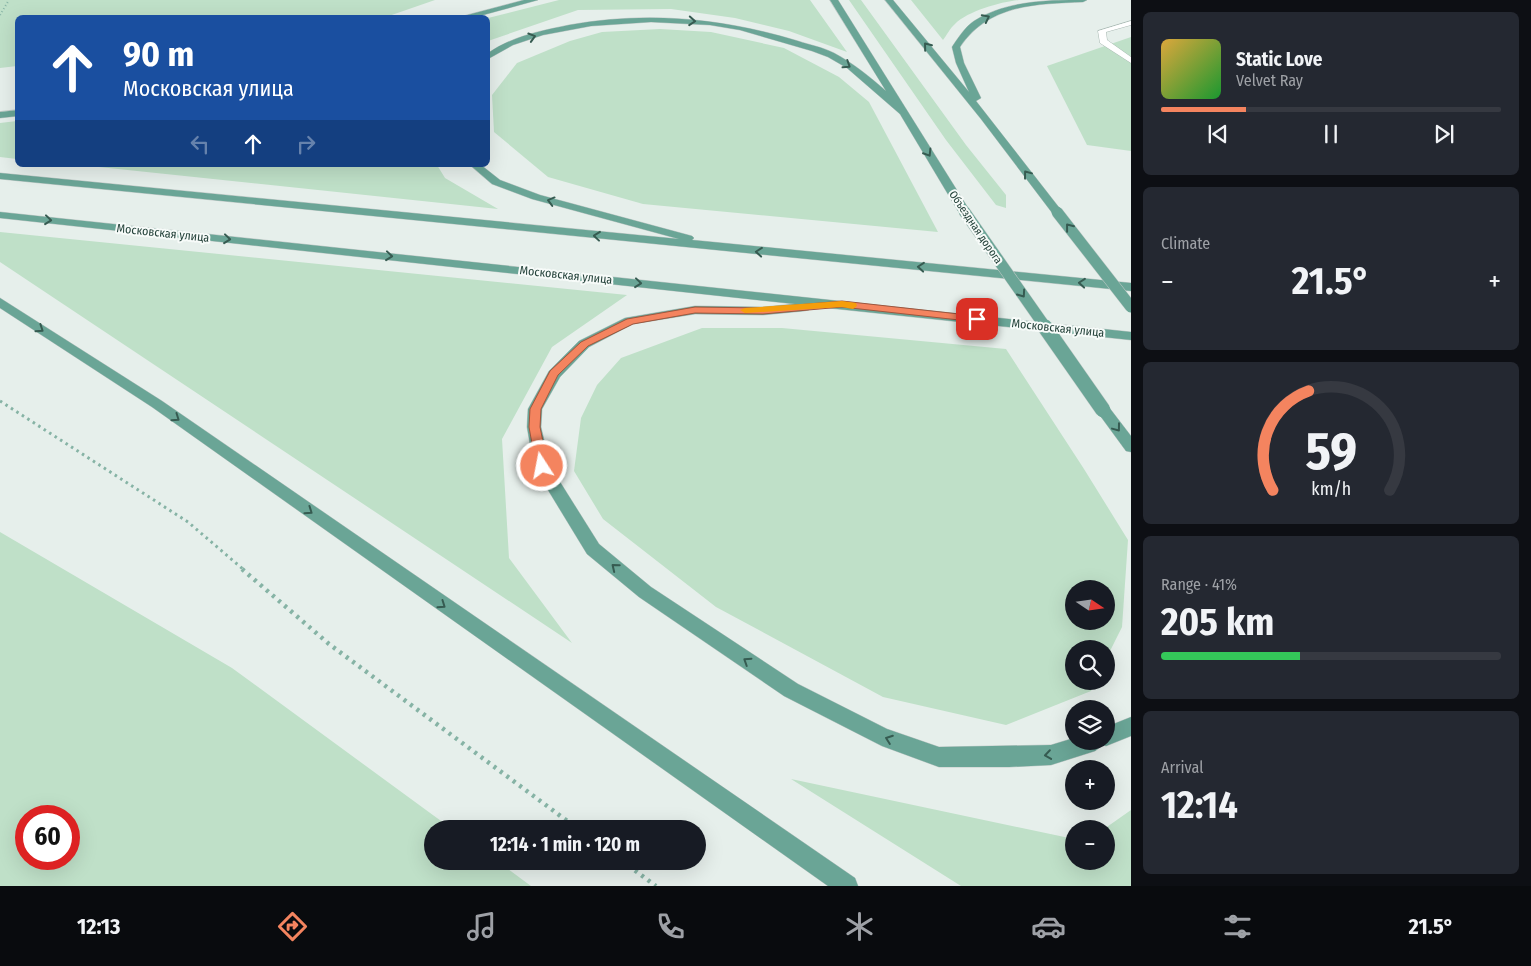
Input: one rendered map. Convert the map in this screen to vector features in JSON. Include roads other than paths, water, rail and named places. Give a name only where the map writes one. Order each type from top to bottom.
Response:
[{"type":"main road","points":[[472,15],[534,0]]},
{"type":"main road","name":"Объездная дорога","points":[[834,0],[964,211],[1131,447]]},
{"type":"main road","points":[[889,0],[984,117],[1131,306]]},
{"type":"main road","points":[[984,117],[960,63],[956,47],[964,35],[977,23],[996,13],[1032,5],[1083,0]]},
{"type":"main road","points":[[490,56],[510,43],[544,32],[586,24],[654,18],[703,22],[743,28],[782,38],[830,55],[865,77],[902,112]]},
{"type":"main road","points":[[0,115],[15,113]]},
{"type":"main road","points":[[477,167],[496,182],[536,197],[733,249]]},
{"type":"main road","points":[[0,176],[1131,287]]},
{"type":"main road","name":"Московская улица","points":[[0,215],[1131,336]]},
{"type":"main road","points":[[0,302],[157,404],[847,886]]},
{"type":"main road","points":[[842,304],[763,311],[695,310],[630,321],[584,344],[554,374],[535,409],[534,427],[542,466],[593,549],[646,592],[711,638],[791,690],[882,737],[939,757],[1009,758],[1051,755],[1067,750]]},
{"type":"main road","points":[[1115,732],[1131,726]]},
{"type":"lane","points":[[1131,23],[1102,30],[1103,41],[1131,61]]}]
